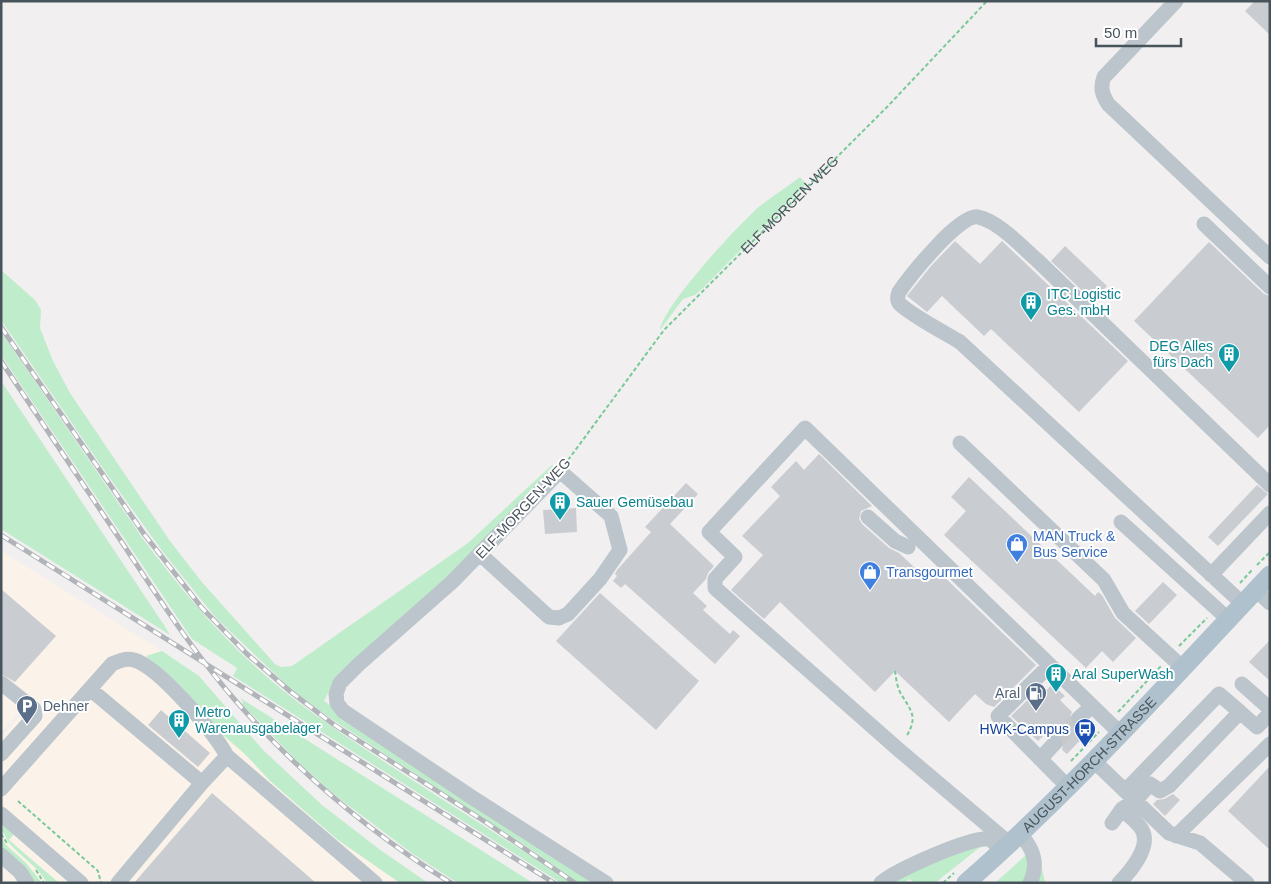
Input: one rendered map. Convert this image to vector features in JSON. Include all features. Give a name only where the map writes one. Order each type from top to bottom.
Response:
[{"type":"main road","name":"AUGUST-HORCH-STRASSE","points":[[962,876],[1011,843],[1094,761],[1270,575]]},
{"type":"street","points":[[1176,1],[1104,77],[1101,86],[1102,94],[1108,104],[1270,257]]},
{"type":"street","points":[[1270,485],[1037,260],[1002,229],[981,218],[975,216],[955,228],[899,292],[897,299],[900,304],[960,342],[1211,575],[1249,597],[1270,603]]},
{"type":"street","points":[[1204,224],[1270,287]]},
{"type":"street","points":[[1011,843],[899,750],[715,588],[715,579],[735,557],[709,532],[806,428],[1120,733]]},
{"type":"street","points":[[960,443],[1104,580],[1123,613],[1182,667]]},
{"type":"street","name":"ELF-MORGEN-WEG","points":[[560,471],[452,582],[358,664],[340,683],[336,694],[337,704],[344,711],[473,798],[606,883]]},
{"type":"street","points":[[480,554],[549,617],[559,618],[568,614],[600,579],[620,550],[611,516],[560,471]]},
{"type":"street","points":[[1211,575],[1270,514]]},
{"type":"street","points":[[868,517],[895,541],[908,547]]},
{"type":"street","points":[[1121,522],[1228,619]]},
{"type":"street","points":[[1,789],[112,664],[126,658],[135,660],[148,667],[171,686],[220,743],[227,756],[375,883]]},
{"type":"street","points":[[1050,665],[998,716],[1068,787]]},
{"type":"street","points":[[1,683],[34,709],[35,716],[1,754]]},
{"type":"street","points":[[1242,684],[1270,709]]},
{"type":"street","points":[[90,689],[202,783]]},
{"type":"street","points":[[1112,823],[1130,796],[1146,780],[1219,694],[1257,727],[1270,713]]},
{"type":"street","points":[[1080,718],[1092,706]]},
{"type":"street","points":[[1146,780],[1160,791],[1169,786],[1240,712]]},
{"type":"street","points":[[1040,759],[1055,743]]},
{"type":"street","points":[[1176,836],[1270,744]]},
{"type":"street","points":[[118,883],[227,756]]},
{"type":"street","points":[[1094,761],[1169,833],[1200,843],[1247,883]]},
{"type":"street","points":[[1122,809],[1141,828],[1144,834],[1142,850],[1129,880]]},
{"type":"street","points":[[1,814],[81,883]]},
{"type":"street","points":[[881,883],[903,869],[976,839],[990,839],[1030,845],[1035,857],[1035,873],[1030,883]]},
{"type":"street","points":[[1,855],[20,872],[28,883]]},
{"type":"path","name":"ELF-MORGEN-WEG","points":[[560,471],[664,330],[888,106],[987,1]]},
{"type":"path","points":[[895,670],[900,693],[908,703],[912,720],[912,727],[899,750]]},
{"type":"path","points":[[18,801],[98,871],[101,883]]},
{"type":"path","points":[[943,883],[962,876]]},
{"type":"shaded area","points":[[1,551],[162,651],[146,657],[181,686],[224,736],[246,755],[269,780],[338,840],[400,883],[59,883],[9,840],[1,824],[1,737],[22,713],[27,717],[20,711],[1,733],[1,695],[6,699],[1,688]]},
{"type":"shaded area","points":[[1,831],[9,843],[35,866],[47,883],[42,883],[21,858],[6,845],[1,837]]},
{"type":"shaded area","points":[[1,846],[20,862],[36,883],[1,883]]},
{"type":"green space","points":[[800,177],[806,184],[703,288],[695,295],[683,299],[660,330],[664,319],[687,285],[736,229],[760,206]]},
{"type":"green space","points":[[1,270],[35,300],[41,310],[40,328],[53,361],[70,393],[170,541],[201,581],[275,664],[281,667],[292,666],[468,543],[552,465],[556,470],[492,537],[332,685],[324,701],[597,883],[579,883],[532,850],[330,718],[291,689],[216,618],[163,552],[1,320]]},
{"type":"green space","points":[[1,332],[143,539],[201,611],[250,662],[331,726],[571,883],[561,883],[233,676],[237,668],[192,639],[1,355]]},
{"type":"green space","points":[[1,381],[164,625],[170,635],[1,529]]},
{"type":"green space","points":[[162,651],[199,676],[263,750],[322,805],[379,849],[428,883],[400,883],[338,840],[269,780],[246,755],[224,736],[181,686],[146,656]]},
{"type":"green space","points":[[240,698],[533,883],[458,883],[413,854],[336,796],[300,764],[242,704],[243,702]]},
{"type":"green space","points":[[1,824],[15,833],[9,840],[59,883],[47,883],[35,867],[9,842],[1,831]]},
{"type":"green space","points":[[1,837],[6,845],[26,863],[42,883],[36,883],[20,862],[1,846]]},
{"type":"green space","points":[[979,843],[979,848],[935,883],[915,883],[909,879],[904,883],[887,883]]},
{"type":"green space","points":[[1037,845],[1045,883],[995,883]]},
{"type":"building","points":[[1255,1],[1270,1],[1270,35],[1245,11]]},
{"type":"building","name":"ITC Logistic Ges. mbH","points":[[955,241],[980,264],[1002,241],[1128,361],[1079,412],[991,329],[984,336],[942,296],[927,312],[907,296],[931,266]]},
{"type":"building","name":"DEG Alles fürs Dach","points":[[1209,242],[1264,294],[1270,296],[1270,425],[1258,438],[1134,321]]},
{"type":"building","points":[[1065,246],[1107,286],[1093,301],[1051,261]]},
{"type":"building","points":[[819,454],[872,506],[861,511],[859,519],[862,524],[889,548],[899,553],[929,581],[938,571],[1036,665],[994,707],[986,704],[975,694],[949,722],[895,671],[875,692],[780,602],[764,619],[731,590],[763,555],[742,536],[780,496],[771,487],[796,461],[804,470]]},
{"type":"building","name":"MAN Truck & Bus Service","points":[[969,477],[1095,596],[1098,592],[1102,595],[1115,618],[1136,638],[1113,662],[1102,651],[1086,668],[944,535],[966,511],[951,497]]},
{"type":"building","points":[[686,483],[698,494],[670,524],[714,566],[706,579],[693,593],[707,606],[703,610],[730,634],[733,630],[740,636],[715,664],[625,584],[621,588],[613,581],[617,576],[615,574],[617,570],[651,532],[645,527]]},
{"type":"building","points":[[1257,485],[1268,494],[1218,546],[1208,537]]},
{"type":"building","name":"Sauer Gemüsebau","points":[[576,508],[577,532],[545,534],[543,510]]},
{"type":"building","points":[[1163,582],[1177,595],[1149,624],[1135,611]]},
{"type":"building","points":[[1,589],[56,636],[15,682],[1,674]]},
{"type":"building","points":[[600,593],[699,681],[656,730],[556,641]]},
{"type":"building","points":[[1270,640],[1270,681],[1249,662]]},
{"type":"building","points":[[1052,684],[1065,696],[1060,700],[1072,712],[1070,716],[1072,724],[1081,727],[1086,724],[1091,729],[1067,754],[1062,750],[1064,741],[1061,736],[1053,734],[1048,737],[1045,734],[1038,741],[1011,716],[1042,686],[1047,690]]},
{"type":"building","name":"Metro Warenausgabelager","points":[[161,710],[210,753],[198,767],[148,725]]},
{"type":"building","points":[[1270,766],[1270,850],[1228,811]]},
{"type":"building","points":[[212,793],[316,883],[134,883]]},
{"type":"building","points":[[1173,794],[1180,800],[1165,816],[1153,804],[1157,800],[1164,799]]},
{"type":"tunnel","points":[[1055,743],[1079,718]]},
{"type":"railway","points":[[1,327],[144,534],[202,608],[247,654],[291,692],[333,724],[487,823],[575,883]]},
{"type":"railway","points":[[1,361],[176,624],[235,700],[284,752],[336,800],[421,864],[451,883]]},
{"type":"railway","points":[[1,535],[554,883]]},
{"type":"place","name":"ITC Logistic Ges. mbH","points":[[1031,321]]},
{"type":"place","name":"DEG Alles fürs Dach","points":[[1229,373]]},
{"type":"place","name":"Sauer Gemüsebau","points":[[560,521]]},
{"type":"place","name":"MAN Truck & Bus Service","points":[[1017,563]]},
{"type":"place","name":"Transgourmet","points":[[870,591]]},
{"type":"place","name":"Aral SuperWash","points":[[1056,693]]},
{"type":"place","name":"Aral","points":[[1036,712]]},
{"type":"place","name":"Dehner","points":[[27,725]]},
{"type":"place","name":"Metro Warenausgabelager","points":[[179,739]]},
{"type":"place","name":"HWK-Campus","points":[[1085,748]]}]
